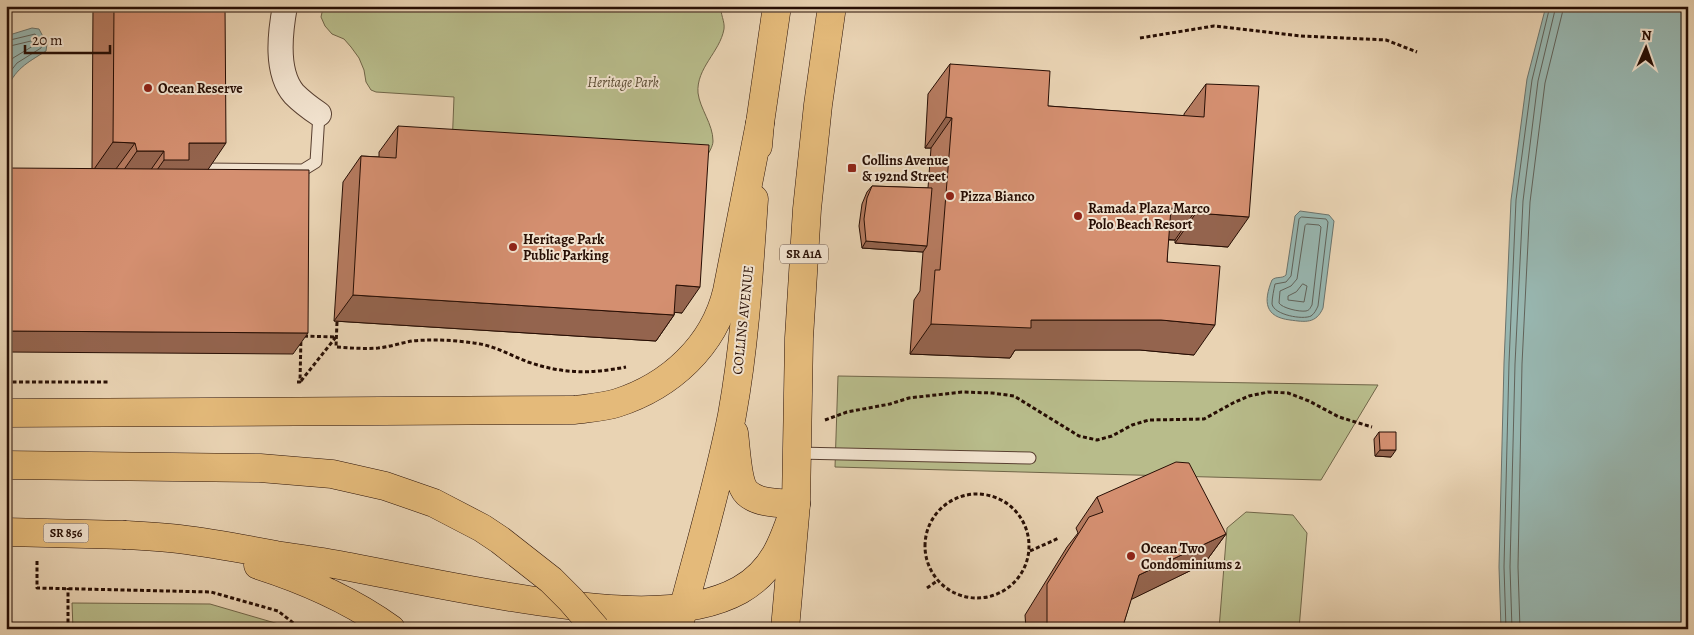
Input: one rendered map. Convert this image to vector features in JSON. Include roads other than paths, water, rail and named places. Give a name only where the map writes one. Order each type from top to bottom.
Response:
[{"type":"main road","name":"COLLINS AVENUE","points":[[680,618],[718,477],[732,414],[747,302],[760,123],[777,6]]},
{"type":"main road","name":"SR A1A","points":[[785,629],[796,504],[799,338],[807,209],[818,105],[832,6]]},
{"type":"main road","points":[[6,413],[576,410],[616,403],[663,381],[686,363],[709,336],[718,321],[728,292],[760,123]]},
{"type":"main road","points":[[180,539],[349,566],[457,588],[558,604],[624,609],[663,609],[680,618],[702,604],[725,597],[741,589],[764,570],[773,561],[782,545],[796,504],[764,501],[747,493],[741,480],[732,414]]},
{"type":"main road","points":[[6,465],[270,469],[332,474],[385,486],[434,503],[482,528],[500,540],[551,580],[596,629]]},
{"type":"main road","name":"SR 856","points":[[6,532],[126,535],[180,539]]},
{"type":"main road","points":[[180,539],[291,576],[340,598],[373,616],[391,629]]},
{"type":"street","points":[[285,6],[279,49],[285,75],[293,92],[304,104],[320,114]]},
{"type":"lane","points":[[204,169],[304,170],[316,162],[320,114]]},
{"type":"lane","points":[[797,453],[1030,458]]},
{"type":"water","points":[[1546,6],[1688,6],[1688,629],[1501,629],[1499,567],[1504,363],[1511,200],[1527,79]]},
{"type":"water","points":[[32,28],[39,29],[47,44],[46,51],[17,72],[6,92],[6,36]]},
{"type":"water","points":[[1300,211],[1329,215],[1334,221],[1323,308],[1317,317],[1310,321],[1290,320],[1275,316],[1268,307],[1267,302],[1272,280],[1286,275],[1295,216]]},
{"type":"place","name":"Ocean Reserve","points":[[148,88]]},
{"type":"place","name":"Collins Avenue & 192nd Street","points":[[852,168]]},
{"type":"place","name":"Pizza Bianco","points":[[950,196]]},
{"type":"place","name":"Ramada Plaza Marco Polo Beach Resort","points":[[1078,216]]},
{"type":"place","name":"Heritage Park Public Parking","points":[[513,247]]},
{"type":"place","name":"Ocean Two Condominiums 2","points":[[1131,556]]},
{"type":"park label","name":"Heritage Park","points":[[623,82]]}]
